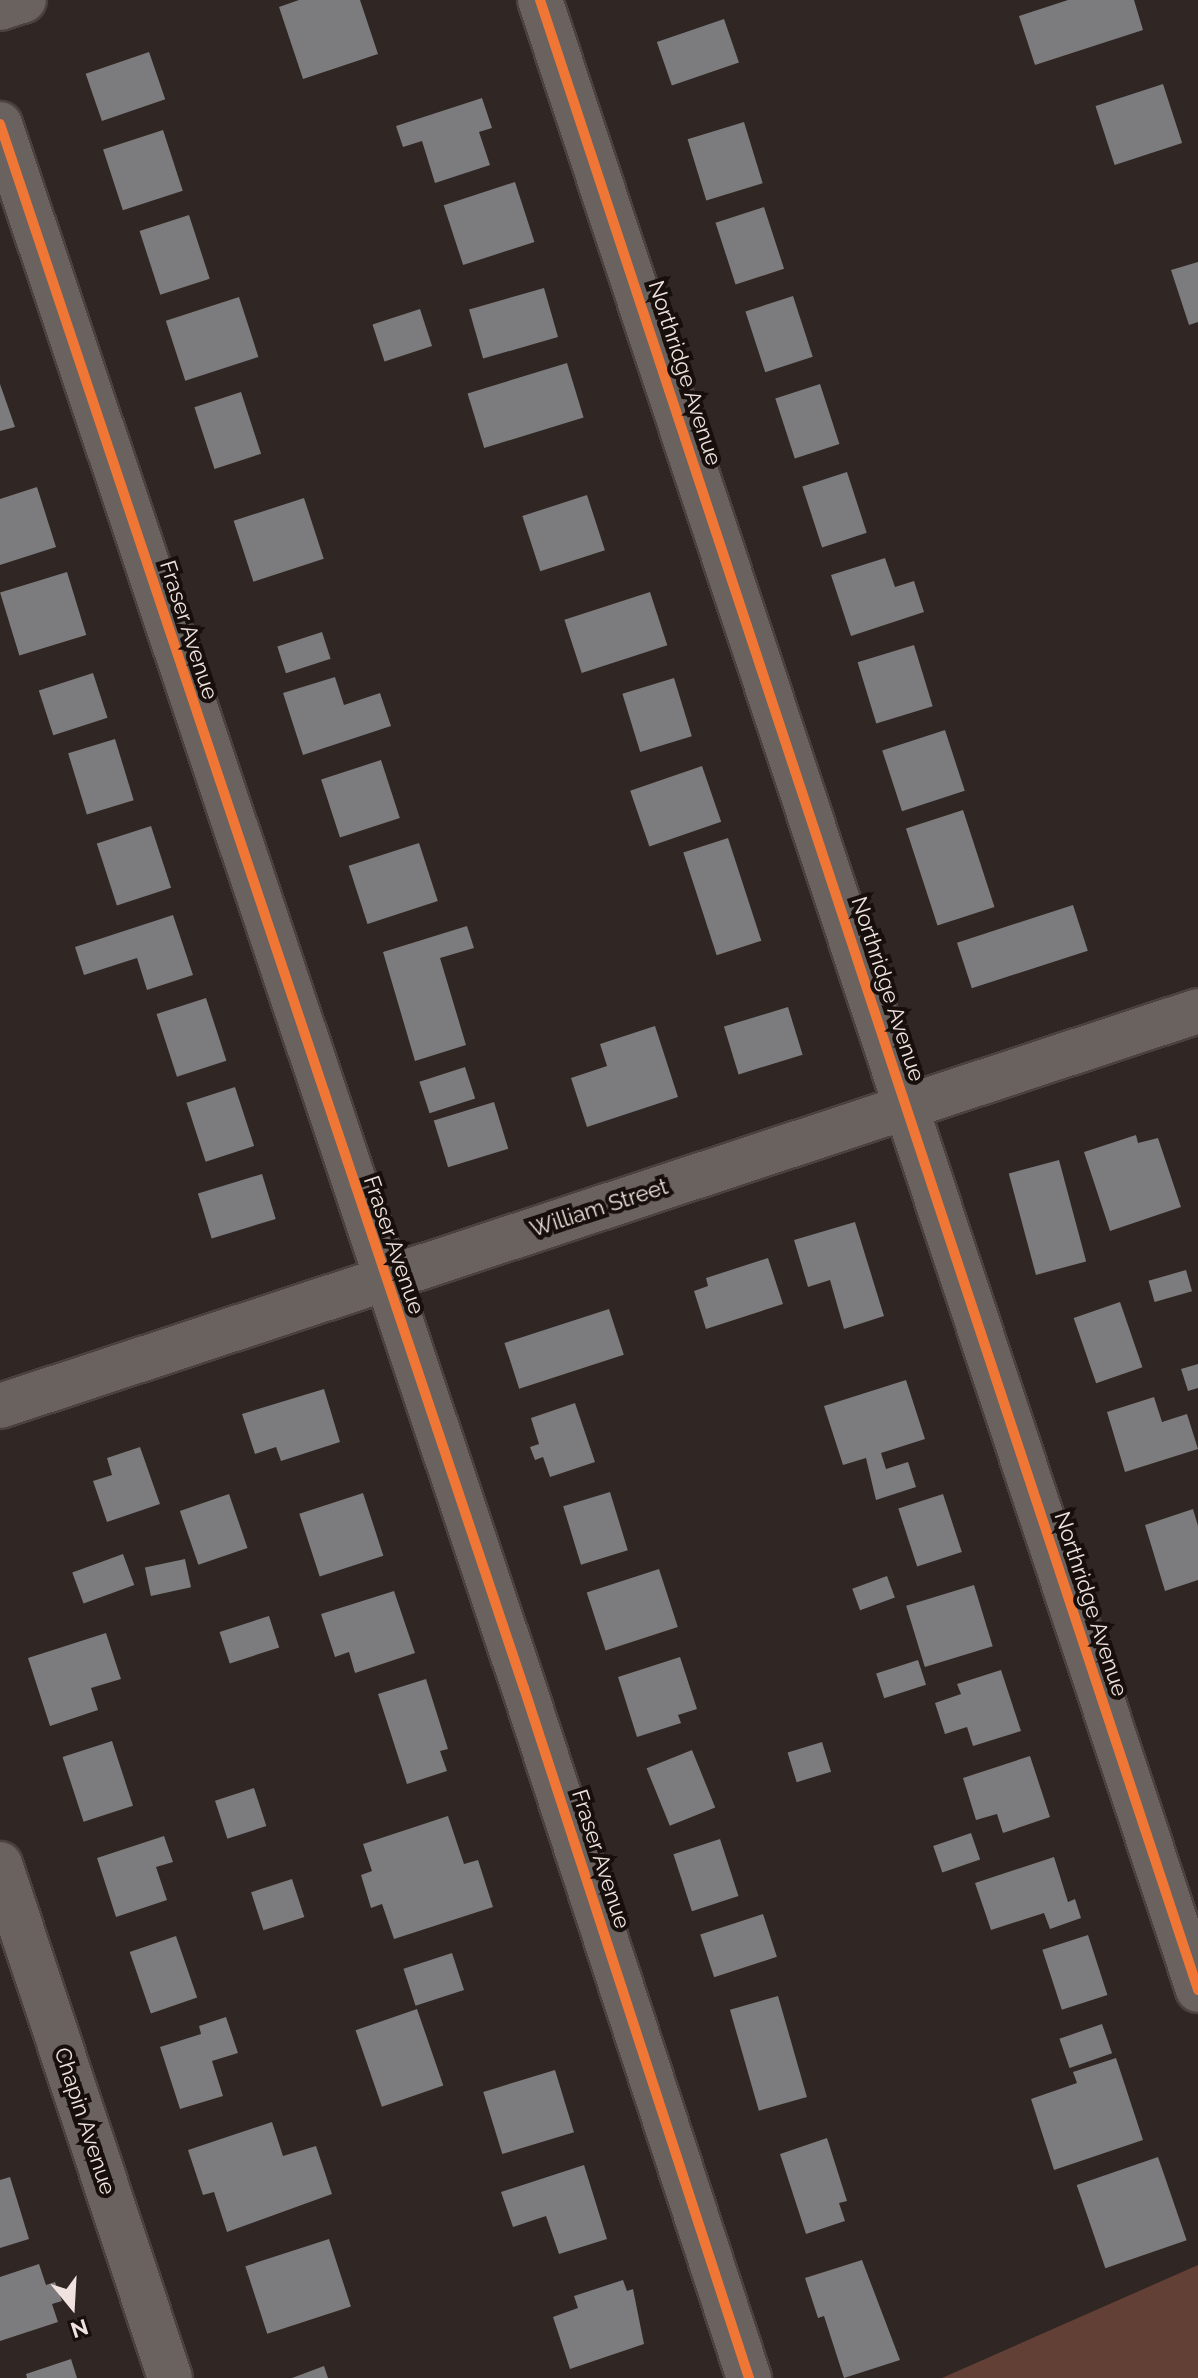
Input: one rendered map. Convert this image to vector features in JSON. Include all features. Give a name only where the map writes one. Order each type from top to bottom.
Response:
[{"type":"street","points":[[0,8],[24,0]]},
{"type":"street","name":"Northridge Avenue","points":[[540,0],[1198,1990]]},
{"type":"street","name":"Fraser Avenue","points":[[0,124],[749,2378]]},
{"type":"street","name":"William Street","points":[[0,1406],[1198,1011]]},
{"type":"street","name":"Chapin Avenue","points":[[0,1864],[170,2378]]},
{"type":"shaded area","points":[[1198,2265],[1198,2378],[942,2378]]},
{"type":"building","points":[[299,0],[360,0],[378,54],[303,79],[279,7]]},
{"type":"building","points":[[1068,0],[1134,0],[1143,30],[1035,65],[1019,16]]},
{"type":"building","points":[[724,19],[739,62],[672,86],[657,42]]},
{"type":"building","points":[[149,52],[165,99],[102,121],[86,74]]},
{"type":"building","points":[[1163,84],[1182,143],[1115,165],[1095,106]]},
{"type":"building","points":[[482,98],[492,128],[479,132],[490,165],[435,183],[422,141],[403,147],[396,126]]},
{"type":"building","points":[[744,122],[763,183],[706,200],[688,139]]},
{"type":"building","points":[[163,130],[183,191],[123,210],[103,149]]},
{"type":"building","points":[[515,182],[534,242],[463,265],[444,205]]},
{"type":"building","points":[[764,207],[784,269],[736,285],[715,223]]},
{"type":"building","points":[[189,215],[210,279],[160,295],[140,231]]},
{"type":"building","points":[[1198,262],[1198,322],[1189,325],[1171,270]]},
{"type":"building","points":[[544,288],[558,337],[483,359],[469,309]]},
{"type":"building","points":[[793,296],[813,357],[765,372],[745,311]]},
{"type":"building","points":[[239,297],[258,357],[185,381],[166,321]]},
{"type":"building","points":[[420,309],[432,346],[384,362],[372,324]]},
{"type":"building","points":[[567,363],[584,418],[484,448],[468,393]]},
{"type":"building","points":[[0,384],[15,427],[0,431]]},
{"type":"building","points":[[820,384],[839,444],[795,458],[775,399]]},
{"type":"building","points":[[241,392],[261,454],[214,469],[194,407]]},
{"type":"building","points":[[847,472],[867,533],[822,547],[802,487]]},
{"type":"building","points":[[37,487],[56,547],[0,565],[0,499]]},
{"type":"building","points":[[587,495],[605,550],[540,571],[522,516]]},
{"type":"building","points":[[304,498],[324,559],[253,582],[234,521]]},
{"type":"building","points":[[885,558],[895,587],[914,581],[924,612],[851,636],[831,575]]},
{"type":"building","points":[[67,572],[86,635],[19,656],[0,592]]},
{"type":"building","points":[[650,592],[667,645],[582,673],[564,620]]},
{"type":"building","points":[[322,632],[331,659],[286,673],[277,647]]},
{"type":"building","points":[[914,645],[933,706],[876,723],[858,662]]},
{"type":"building","points":[[93,673],[108,718],[53,735],[39,691]]},
{"type":"building","points":[[335,677],[344,705],[380,693],[391,726],[303,755],[283,693]]},
{"type":"building","points":[[674,678],[692,736],[640,752],[622,694]]},
{"type":"building","points":[[945,730],[965,791],[902,811],[882,750]]},
{"type":"building","points":[[115,739],[134,800],[87,815],[68,753]]},
{"type":"building","points":[[381,760],[400,818],[340,837],[321,779]]},
{"type":"building","points":[[702,766],[721,822],[649,847],[630,791]]},
{"type":"building","points":[[963,810],[995,907],[937,926],[906,829]]},
{"type":"building","points":[[151,826],[171,888],[117,905],[97,844]]},
{"type":"building","points":[[728,838],[761,941],[717,955],[683,853]]},
{"type":"building","points":[[419,843],[438,901],[367,924],[349,866]]},
{"type":"building","points":[[1073,905],[1088,951],[972,988],[957,943]]},
{"type":"building","points":[[173,915],[193,975],[147,990],[137,958],[84,975],[75,947]]},
{"type":"building","points":[[467,926],[474,948],[440,958],[466,1045],[415,1061],[383,952]]},
{"type":"building","points":[[206,998],[226,1061],[177,1077],[157,1014]]},
{"type":"building","points":[[788,1007],[803,1055],[739,1074],[724,1027]]},
{"type":"building","points":[[655,1026],[678,1097],[587,1127],[571,1078],[607,1066],[600,1044]]},
{"type":"building","points":[[465,1067],[475,1098],[430,1113],[419,1082]]},
{"type":"building","points":[[235,1087],[254,1146],[206,1162],[186,1103]]},
{"type":"building","points":[[494,1102],[508,1149],[448,1167],[434,1120]]},
{"type":"building","points":[[1136,1135],[1138,1143],[1158,1138],[1181,1207],[1110,1231],[1084,1152]]},
{"type":"building","points":[[1059,1160],[1086,1261],[1036,1275],[1009,1173]]},
{"type":"building","points":[[262,1174],[276,1219],[212,1239],[198,1194]]},
{"type":"building","points":[[855,1222],[884,1316],[844,1329],[830,1280],[808,1287],[794,1240]]},
{"type":"building","points":[[768,1258],[783,1304],[706,1329],[694,1291],[708,1286],[706,1278]]},
{"type":"building","points":[[1186,1270],[1192,1291],[1155,1302],[1149,1281]]},
{"type":"building","points":[[1120,1302],[1142,1367],[1096,1383],[1074,1318]]},
{"type":"building","points":[[609,1309],[624,1355],[519,1389],[504,1343]]},
{"type":"building","points":[[1198,1364],[1198,1388],[1188,1391],[1181,1369]]},
{"type":"building","points":[[906,1380],[925,1439],[881,1453],[886,1469],[908,1462],[916,1487],[876,1500],[866,1458],[843,1465],[824,1406]]},
{"type":"building","points":[[324,1389],[340,1442],[281,1461],[276,1447],[255,1454],[242,1414]]},
{"type":"building","points":[[1154,1397],[1162,1422],[1187,1414],[1198,1449],[1125,1472],[1107,1412]]},
{"type":"building","points":[[575,1403],[595,1462],[550,1477],[543,1457],[535,1460],[530,1447],[539,1444],[531,1418]]},
{"type":"building","points":[[140,1447],[160,1504],[107,1522],[93,1481],[112,1475],[107,1458]]},
{"type":"building","points":[[610,1492],[628,1550],[581,1565],[563,1506]]},
{"type":"building","points":[[363,1493],[383,1556],[320,1576],[299,1514]]},
{"type":"building","points":[[229,1494],[248,1548],[198,1565],[180,1511]]},
{"type":"building","points":[[943,1494],[962,1552],[917,1567],[898,1509]]},
{"type":"building","points":[[1193,1509],[1198,1526],[1198,1580],[1165,1591],[1145,1525]]},
{"type":"building","points":[[123,1554],[134,1585],[84,1603],[72,1572]]},
{"type":"building","points":[[185,1559],[191,1587],[151,1596],[145,1568]]},
{"type":"building","points":[[659,1569],[678,1627],[606,1650],[587,1592]]},
{"type":"building","points":[[887,1576],[895,1598],[860,1610],[852,1589]]},
{"type":"building","points":[[974,1585],[993,1646],[925,1667],[906,1606]]},
{"type":"building","points":[[394,1591],[415,1653],[355,1673],[349,1652],[335,1657],[321,1614]]},
{"type":"building","points":[[269,1616],[279,1647],[230,1663],[220,1632]]},
{"type":"building","points":[[106,1633],[121,1679],[91,1688],[98,1710],[50,1726],[28,1658]]},
{"type":"building","points":[[680,1657],[697,1709],[678,1715],[681,1723],[637,1737],[618,1677]]},
{"type":"building","points":[[918,1660],[926,1685],[884,1698],[876,1674]]},
{"type":"building","points":[[1001,1670],[1021,1731],[973,1746],[967,1727],[945,1734],[935,1703],[961,1694],[957,1684]]},
{"type":"building","points":[[426,1679],[448,1749],[440,1751],[447,1771],[407,1784],[378,1694]]},
{"type":"building","points":[[112,1741],[133,1806],[84,1822],[63,1757]]},
{"type":"building","points":[[822,1742],[831,1772],[797,1782],[788,1753]]},
{"type":"building","points":[[692,1750],[715,1807],[670,1826],[647,1768]]},
{"type":"building","points":[[1030,1756],[1050,1817],[1003,1833],[997,1814],[976,1820],[963,1778]]},
{"type":"building","points":[[254,1788],[266,1826],[227,1839],[215,1801]]},
{"type":"building","points":[[448,1816],[464,1864],[478,1860],[493,1907],[394,1939],[382,1904],[371,1908],[361,1875],[372,1871],[363,1844]]},
{"type":"building","points":[[971,1833],[980,1859],[942,1872],[933,1846]]},
{"type":"building","points":[[164,1836],[173,1862],[156,1867],[167,1900],[116,1917],[97,1858]]},
{"type":"building","points":[[720,1839],[739,1896],[692,1911],[673,1854]]},
{"type":"building","points":[[1054,1857],[1068,1902],[1075,1899],[1081,1918],[1050,1929],[1044,1913],[991,1930],[975,1883]]},
{"type":"building","points":[[292,1879],[304,1917],[263,1930],[251,1892]]},
{"type":"building","points":[[763,1914],[777,1957],[714,1977],[700,1934]]},
{"type":"building","points":[[1088,1935],[1107,1995],[1062,2010],[1042,1950]]},
{"type":"building","points":[[176,1936],[197,1997],[151,2013],[130,1952]]},
{"type":"building","points":[[452,1953],[464,1990],[416,2006],[403,1969]]},
{"type":"building","points":[[778,1996],[807,2097],[759,2111],[730,2010]]},
{"type":"building","points":[[417,2009],[443,2086],[382,2107],[356,2030]]},
{"type":"building","points":[[226,2017],[238,2053],[212,2061],[223,2096],[180,2109],[160,2047],[201,2034],[199,2026]]},
{"type":"building","points":[[1102,2024],[1112,2053],[1070,2068],[1059,2039]]},
{"type":"building","points":[[1116,2058],[1143,2140],[1054,2170],[1031,2099],[1077,2083],[1073,2072]]},
{"type":"building","points":[[555,2070],[574,2132],[502,2154],[483,2092]]},
{"type":"building","points":[[272,2122],[283,2156],[316,2146],[332,2194],[227,2232],[214,2192],[203,2195],[188,2150]]},
{"type":"building","points":[[827,2138],[847,2201],[839,2203],[845,2221],[806,2234],[780,2154]]},
{"type":"building","points":[[1158,2157],[1187,2240],[1105,2268],[1077,2185]]},
{"type":"building","points":[[584,2165],[607,2239],[559,2254],[546,2216],[513,2227],[501,2192]]},
{"type":"building","points":[[10,2177],[29,2239],[0,2248],[0,2180]]},
{"type":"building","points":[[329,2239],[351,2307],[267,2334],[245,2266]]},
{"type":"building","points":[[862,2260],[900,2360],[844,2378],[824,2316],[818,2318],[805,2278]]},
{"type":"building","points":[[39,2264],[46,2285],[55,2282],[62,2301],[52,2304],[58,2322],[0,2341],[0,2277]]},
{"type":"building","points":[[623,2280],[627,2291],[633,2289],[644,2344],[570,2369],[553,2317],[578,2308],[574,2296]]},
{"type":"building","points":[[71,2359],[77,2378],[27,2378],[26,2374]]},
{"type":"building","points":[[324,2366],[328,2378],[292,2378]]},
{"type":"cycle path","points":[[540,0],[1198,1990]]},
{"type":"cycle path","points":[[0,124],[524,1688],[749,2378]]}]
